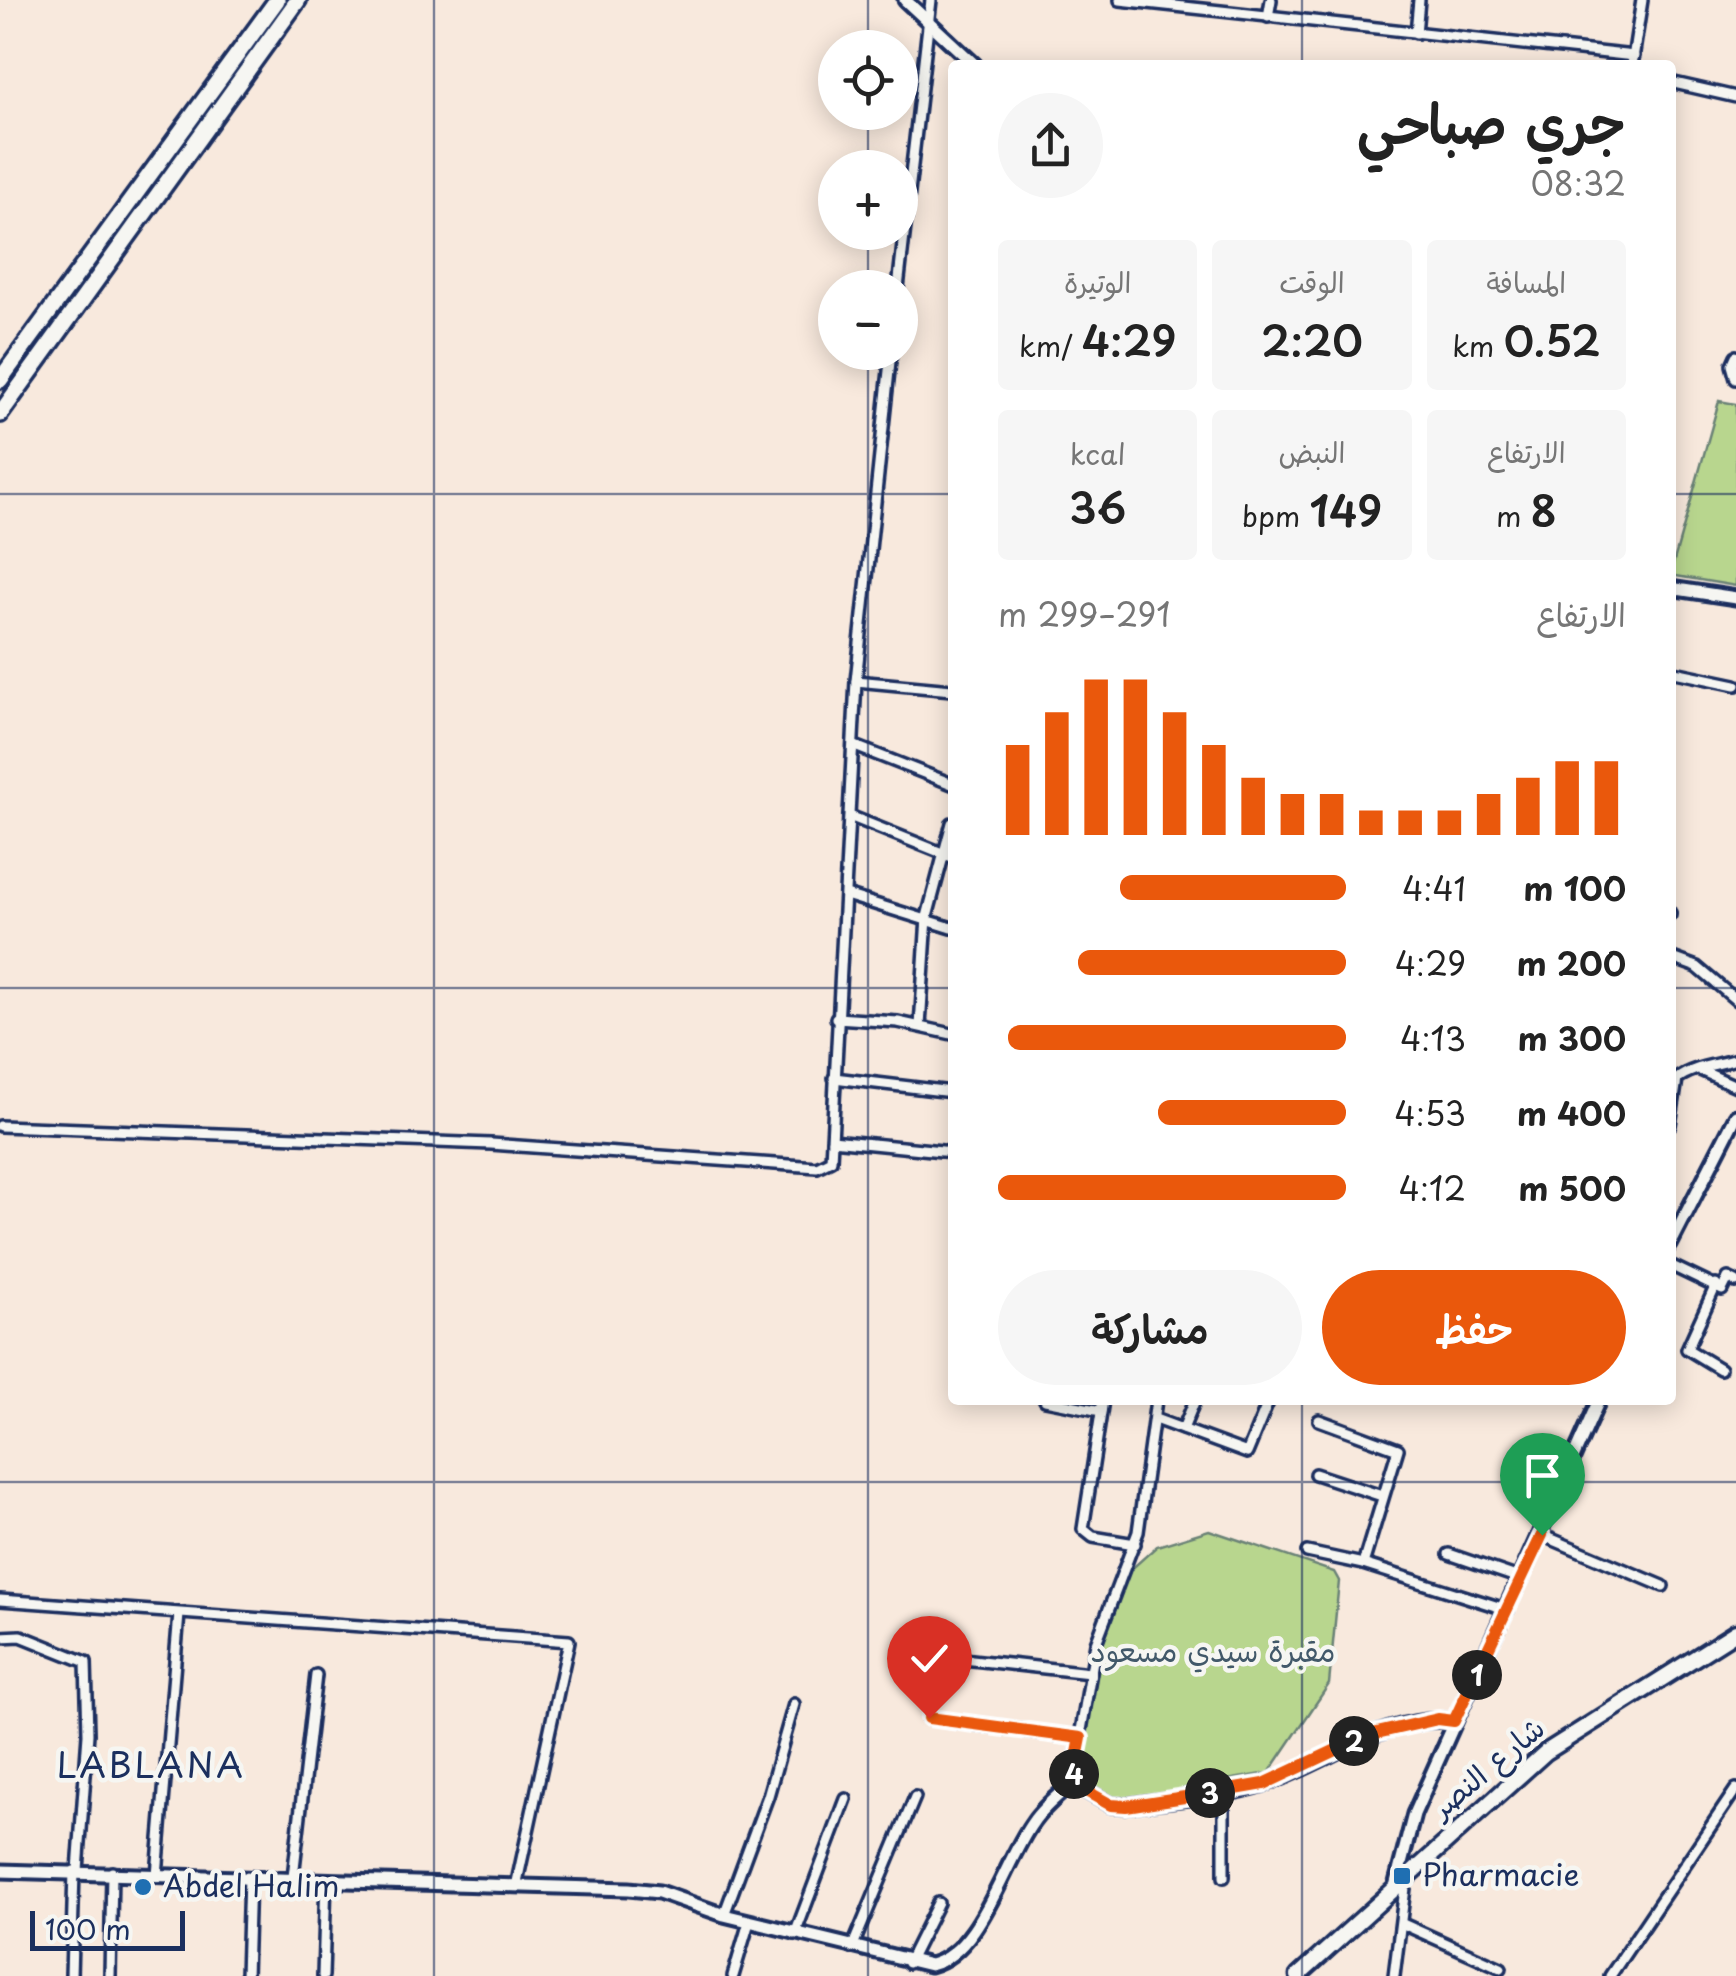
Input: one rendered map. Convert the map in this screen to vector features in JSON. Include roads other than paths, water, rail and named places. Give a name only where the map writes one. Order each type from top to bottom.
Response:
[{"type":"highway","points":[[236,58],[266,0]]},
{"type":"highway","points":[[0,380],[277,0]]},
{"type":"highway","points":[[0,414],[298,1]]},
{"type":"main road","name":"شارع النصر","points":[[1298,1976],[1546,1752],[1736,1632]]},
{"type":"street","points":[[905,0],[970,60]]},
{"type":"street","points":[[900,270],[930,0]]},
{"type":"street","points":[[1121,0],[1625,60]]},
{"type":"street","points":[[1268,17],[1270,0]]},
{"type":"street","points":[[1416,34],[1419,0]]},
{"type":"street","points":[[1633,60],[1642,0]]},
{"type":"street","points":[[1676,83],[1736,97]]},
{"type":"street","points":[[1736,356],[1732,365],[1736,379]]},
{"type":"street","points":[[0,1126],[491,1144],[817,1168],[830,1160],[836,1018],[852,817],[856,681],[889,370]]},
{"type":"street","points":[[1676,589],[1736,598]]},
{"type":"street","points":[[1676,672],[1736,685]]},
{"type":"street","points":[[856,681],[948,690]]},
{"type":"street","points":[[855,746],[948,782]]},
{"type":"street","points":[[852,817],[948,855],[927,918],[920,1026]]},
{"type":"street","points":[[846,895],[948,926]]},
{"type":"street","points":[[1676,958],[1697,967],[1736,1000]]},
{"type":"street","points":[[836,1018],[920,1026],[948,1033]]},
{"type":"street","points":[[1702,1071],[1736,1059]]},
{"type":"street","points":[[1676,1086],[1677,1079],[1692,1070],[1736,1086]]},
{"type":"street","points":[[834,1078],[948,1092]]},
{"type":"street","points":[[1676,1233],[1736,1116]]},
{"type":"street","points":[[832,1140],[948,1152]]},
{"type":"street","points":[[1676,1267],[1722,1290],[1728,1278],[1736,1282]]},
{"type":"street","points":[[1716,1284],[1687,1350],[1720,1370]]},
{"type":"street","points":[[1102,1405],[1083,1529],[1093,1538],[1135,1544]]},
{"type":"street","points":[[0,1870],[517,1882],[659,1892],[724,1915],[929,1970],[948,1961],[969,1939],[1033,1821],[1072,1783],[1096,1643],[1135,1544],[1156,1405]]},
{"type":"street","points":[[1183,1429],[1193,1405]]},
{"type":"street","points":[[1155,1418],[1248,1453],[1267,1405]]},
{"type":"street","points":[[1394,1976],[1403,1924],[1401,1879],[1414,1814],[1522,1580],[1597,1405]]},
{"type":"street","points":[[1319,1420],[1398,1449],[1364,1564]]},
{"type":"street","points":[[1315,1474],[1382,1496]]},
{"type":"street","points":[[1542,1535],[1663,1586]]},
{"type":"street","points":[[1308,1552],[1364,1564],[1508,1610]]},
{"type":"street","points":[[1449,1554],[1522,1580]]},
{"type":"street","points":[[0,1600],[569,1641],[517,1882]]},
{"type":"street","points":[[156,1875],[179,1614]]},
{"type":"street","points":[[0,1637],[21,1636],[86,1662],[88,1734],[71,1976]]},
{"type":"street","points":[[918,1654],[1090,1674]]},
{"type":"street","points":[[294,1877],[316,1675]]},
{"type":"street","points":[[724,1915],[772,1784],[794,1704]]},
{"type":"street","points":[[929,1718],[1081,1738]]},
{"type":"street","points":[[1072,1783],[1111,1805],[1126,1806],[1224,1791],[1264,1784],[1368,1735],[1438,1719],[1454,1721]]},
{"type":"street","points":[[1610,1976],[1736,1789]]},
{"type":"street","points":[[1224,1791],[1224,1877]]},
{"type":"street","points":[[852,1948],[915,1797]]},
{"type":"street","points":[[795,1934],[846,1798]]},
{"type":"street","points":[[110,1976],[112,1872]]},
{"type":"street","points":[[246,1976],[249,1878]]},
{"type":"street","points":[[323,1976],[326,1880]]},
{"type":"street","points":[[908,1963],[938,1903]]},
{"type":"street","points":[[733,1976],[749,1922]]},
{"type":"street","points":[[1403,1924],[1500,1968]]},
{"type":"place","name":"Pharmacie","points":[[1402,1876]]},
{"type":"place","name":"Abdel Halim","points":[[143,1887]]},
{"type":"district","name":"LABLANA","points":[[151,1766]]},
{"type":"park label","name":"مقبرة سيدي مسعود","points":[[1213,1652]]}]
